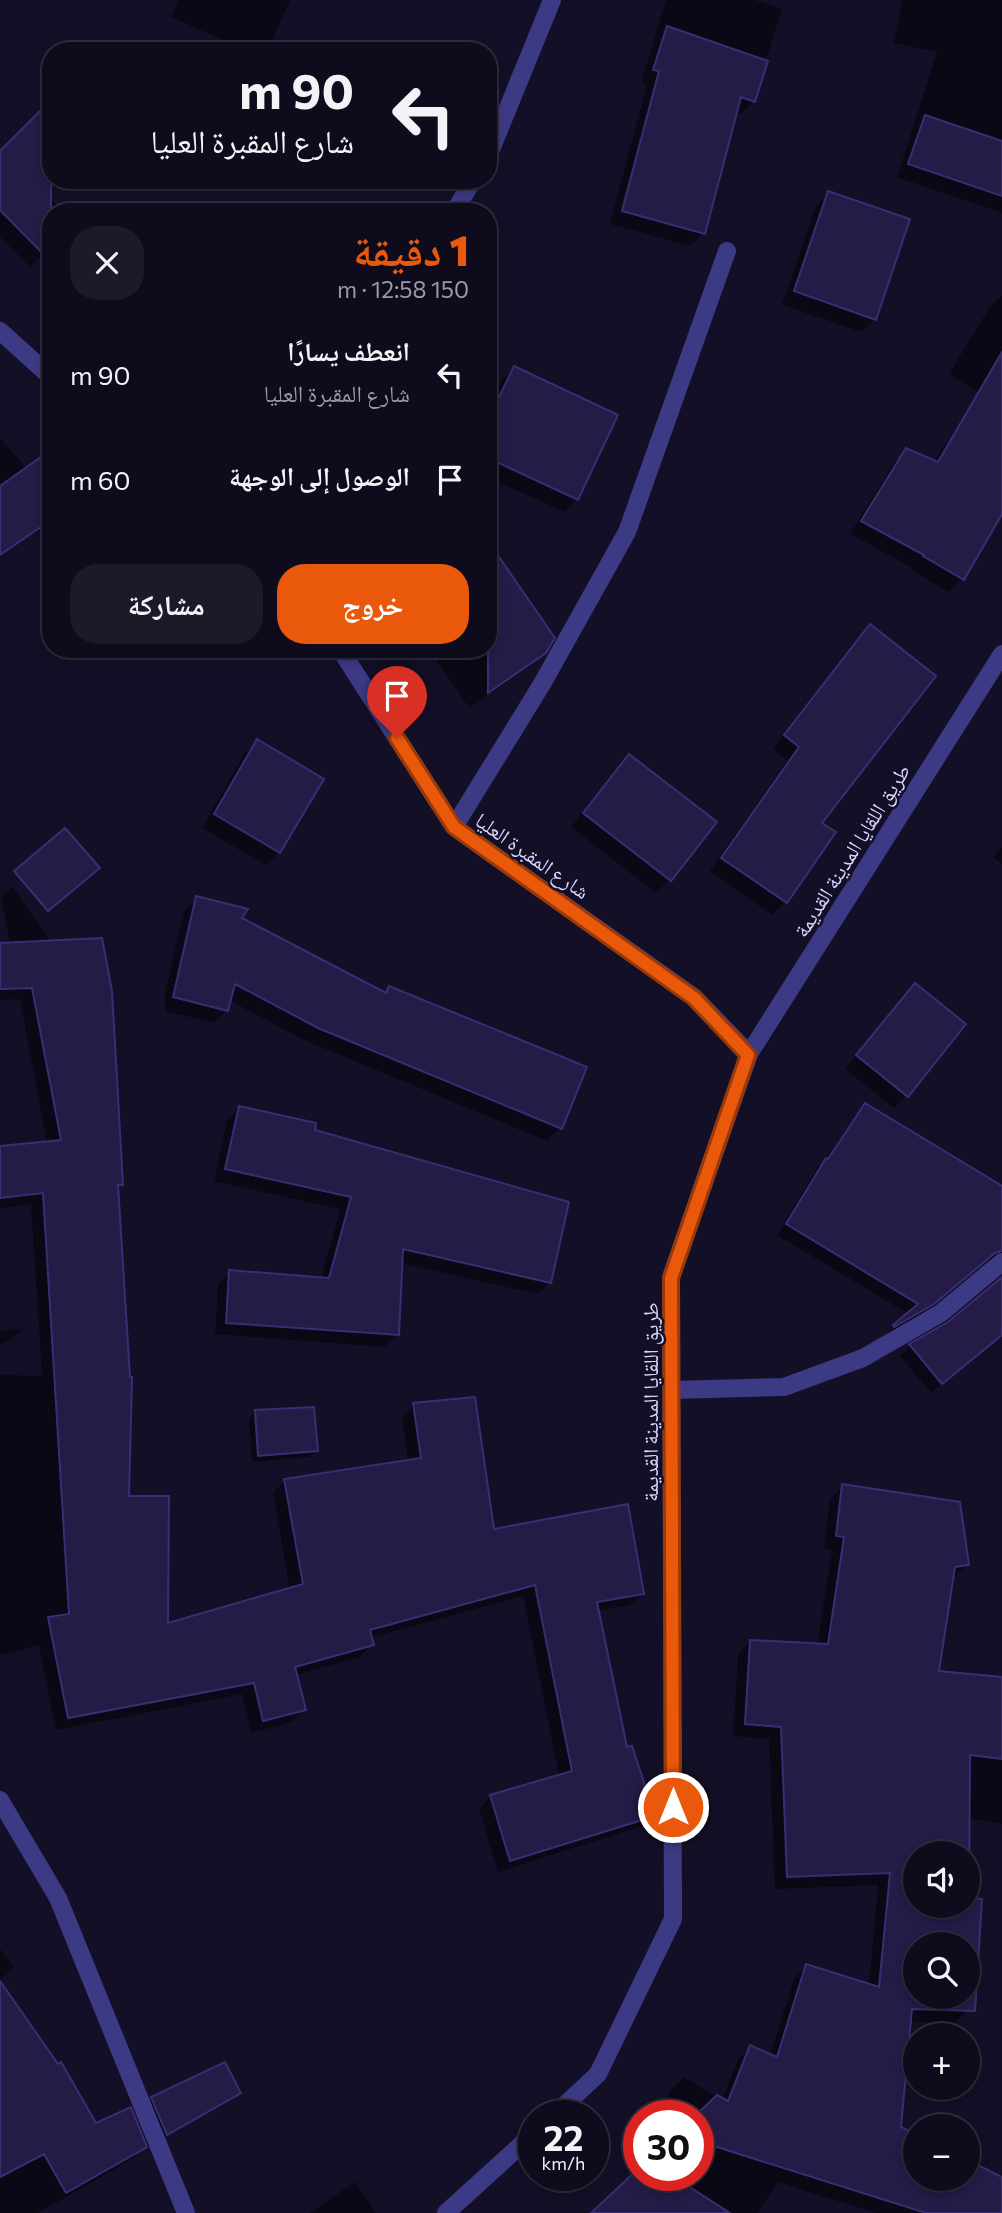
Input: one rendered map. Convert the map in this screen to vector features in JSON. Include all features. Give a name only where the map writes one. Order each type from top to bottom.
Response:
[{"type":"street","points":[[497,135],[552,0]]},
{"type":"street","points":[[454,827],[542,684],[627,532],[727,251]]},
{"type":"street","points":[[0,331],[42,369]]},
{"type":"street","name":"طريق اللقايا المدينة القديمة","points":[[570,2100],[598,2074],[673,1919],[671,1278],[748,1055],[1002,654]]},
{"type":"street","name":"شارع المقبرة العليا","points":[[346,658],[454,827],[694,998],[748,1055]]},
{"type":"street","points":[[671,1390],[784,1387],[863,1357],[941,1313],[1002,1262]]},
{"type":"street","points":[[0,1800],[58,1898],[186,2213]]},
{"type":"street","points":[[446,2213],[518,2148]]},
{"type":"building","points":[[667,26],[768,61],[755,102],[741,97],[705,234],[622,211],[659,71],[653,70]]},
{"type":"building","points":[[42,109],[42,189],[51,189],[51,203],[42,203],[42,253],[0,210],[0,151]]},
{"type":"building","points":[[925,115],[1002,141],[1002,196],[908,164]]},
{"type":"building","points":[[828,191],[910,219],[876,320],[794,291]]},
{"type":"building","points":[[1002,352],[1002,514],[964,580],[861,521],[906,448],[938,462]]},
{"type":"building","points":[[514,366],[618,415],[578,500],[497,462],[497,401]]},
{"type":"building","points":[[42,456],[42,526],[0,555],[0,486]]},
{"type":"building","points":[[497,554],[555,638],[546,653],[488,693],[488,658],[497,658]]},
{"type":"building","points":[[870,624],[936,676],[822,823],[836,832],[787,903],[721,858],[799,747],[784,735]]},
{"type":"building","points":[[257,739],[324,779],[280,853],[214,814]]},
{"type":"building","points":[[629,754],[717,822],[671,881],[583,813]]},
{"type":"building","points":[[65,828],[100,868],[48,911],[14,871]]},
{"type":"building","points":[[196,896],[248,909],[242,918],[386,993],[389,986],[587,1067],[562,1129],[318,1028],[235,984],[228,1011],[173,997]]},
{"type":"building","points":[[102,938],[112,991],[123,1185],[118,1185],[132,1377],[129,1496],[169,1496],[168,1623],[303,1584],[284,1479],[421,1458],[413,1403],[475,1397],[494,1529],[628,1504],[644,1594],[597,1602],[627,1747],[632,1746],[655,1816],[510,1861],[490,1795],[572,1771],[535,1585],[370,1630],[374,1645],[295,1667],[306,1710],[263,1721],[254,1683],[68,1718],[48,1617],[69,1614],[43,1193],[0,1198],[0,1146],[61,1140],[32,988],[0,989],[0,943]]},
{"type":"building","points":[[915,983],[966,1024],[908,1097],[856,1055]]},
{"type":"building","points":[[865,1103],[1002,1186],[1002,1251],[995,1253],[934,1304],[894,1327],[893,1325],[918,1304],[786,1224],[826,1158],[828,1159]]},
{"type":"building","points":[[239,1106],[316,1123],[315,1130],[569,1202],[551,1283],[403,1249],[399,1335],[226,1323],[229,1270],[329,1278],[351,1197],[225,1169]]},
{"type":"building","points":[[1002,1277],[1002,1335],[942,1384],[909,1344],[948,1322]]},
{"type":"building","points":[[314,1407],[318,1451],[258,1456],[255,1410]]},
{"type":"building","points":[[842,1484],[960,1502],[969,1565],[955,1567],[939,1671],[1002,1677],[1002,1759],[970,1755],[969,1841],[903,1841],[903,1918],[980,1918],[982,1899],[980,1932],[903,1932],[903,2009],[912,2009],[911,2023],[903,2023],[901,2127],[903,2191],[980,2191],[980,2166],[1002,2177],[1002,2213],[926,2213],[714,2146],[714,2100],[712,2100],[717,2095],[728,2101],[750,2045],[777,2057],[806,1964],[879,1987],[890,1873],[787,1877],[781,1727],[745,1724],[750,1640],[828,1644],[844,1537],[836,1536]]},
{"type":"building","points":[[0,1981],[58,2064],[61,2062],[96,2123],[131,2107],[147,2147],[66,2193],[44,2154],[0,2177]]},
{"type":"building","points":[[912,2009],[975,2009],[975,2011]]},
{"type":"building","points":[[225,2062],[241,2093],[167,2135],[151,2097]]},
{"type":"building","points":[[623,2183],[623,2191],[696,2191],[730,2213],[591,2213]]},
{"type":"route","points":[[397,738],[454,827],[694,998],[748,1055],[671,1278],[673,1807]]}]
